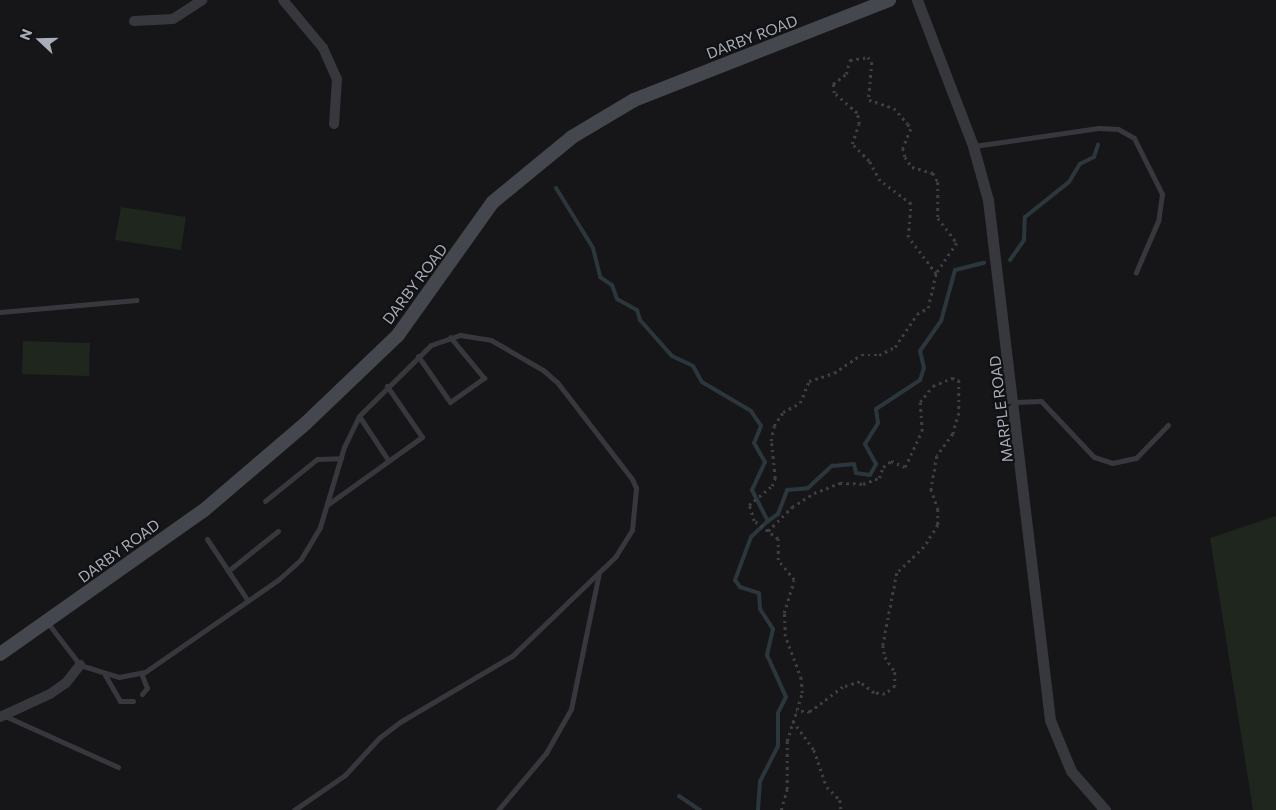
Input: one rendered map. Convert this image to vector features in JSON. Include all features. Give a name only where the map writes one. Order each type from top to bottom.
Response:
[{"type":"main road","name":"DARBY ROAD","points":[[0,654],[203,511],[306,423],[398,335],[493,202],[572,137],[634,100],[889,0]]},
{"type":"street","points":[[134,21],[173,19],[202,0]]},
{"type":"street","points":[[283,0],[323,48],[337,79],[334,124]]},
{"type":"street","name":"MARPLE ROAD","points":[[917,0],[973,146],[988,200],[1015,402],[1050,720],[1071,771],[1105,810]]},
{"type":"street","points":[[2,716],[50,694],[66,683],[80,665]]},
{"type":"lane","points":[[973,146],[1099,128],[1118,129],[1134,138],[1162,194],[1158,221],[1136,272]]},
{"type":"lane","points":[[0,312],[136,300]]},
{"type":"lane","points":[[46,622],[80,665],[105,675],[141,673],[248,601],[301,559],[320,527],[341,458],[359,416],[418,356],[450,337],[469,335],[491,340],[543,370],[557,382],[632,479],[636,488],[632,530],[616,556],[512,656],[400,722],[379,738],[345,775],[294,810]]},
{"type":"lane","points":[[418,356],[450,402],[484,378],[450,337]]},
{"type":"lane","points":[[327,505],[422,437],[387,386]]},
{"type":"lane","points":[[1015,402],[1041,401],[1094,457],[1112,463],[1136,458],[1168,425]]},
{"type":"lane","points":[[359,416],[388,460]]},
{"type":"lane","points":[[265,501],[317,459],[341,458]]},
{"type":"lane","points":[[228,571],[278,531]]},
{"type":"lane","points":[[207,539],[248,601]]},
{"type":"lane","points":[[498,810],[546,753],[572,709],[600,572]]},
{"type":"lane","points":[[141,673],[147,688],[142,694]]},
{"type":"lane","points":[[105,675],[120,701],[133,701]]},
{"type":"lane","points":[[2,716],[118,767]]},
{"type":"path","points":[[781,810],[787,789],[787,741],[796,711],[801,679],[785,636],[784,613],[794,580],[778,560],[778,538],[754,521],[749,505],[758,498],[775,478],[771,442],[774,426],[783,412],[800,403],[809,381],[834,373],[861,355],[880,355],[895,347],[917,314],[928,308],[936,274],[957,243],[938,218],[938,182],[933,173],[912,167],[904,158],[904,148],[911,129],[894,108],[878,106],[869,100],[872,62],[868,57],[850,60],[846,74],[833,84],[834,93],[857,114],[858,130],[852,144],[869,161],[880,181],[911,204],[908,237],[936,274]]},
{"type":"path","points":[[768,531],[792,507],[814,494],[840,483],[863,484],[879,478],[883,467],[891,461],[905,467],[922,431],[920,402],[933,386],[952,378],[960,380],[959,412],[952,434],[937,456],[931,488],[938,509],[938,524],[924,547],[897,573],[883,645],[885,657],[896,672],[895,686],[885,694],[874,693],[860,682],[843,687],[810,712],[796,711]]},
{"type":"path","points":[[793,721],[814,750],[827,787],[840,800],[841,810]]},
{"type":"shaded area","points":[[121,207],[186,217],[181,250],[115,240]]},
{"type":"shaded area","points":[[23,341],[90,343],[89,376],[22,374]]},
{"type":"shaded area","points":[[1276,516],[1276,810],[1253,810],[1210,538]]},
{"type":"waterway","points":[[1010,260],[1024,240],[1025,217],[1069,182],[1080,164],[1094,157],[1098,145]]},
{"type":"waterway","points":[[556,188],[593,248],[600,277],[612,285],[617,299],[637,310],[640,320],[672,356],[693,366],[702,382],[751,411],[761,426],[754,443],[765,462],[752,490],[768,521],[751,537],[735,580],[740,587],[759,593],[760,609],[773,629],[767,655],[786,697],[778,713],[778,746],[760,781],[758,810]]},
{"type":"waterway","points":[[768,521],[778,514],[787,490],[808,488],[832,466],[854,464],[856,473],[870,475],[876,464],[865,444],[878,423],[876,409],[920,380],[924,368],[920,351],[941,321],[955,270],[984,263]]},
{"type":"waterway","points":[[679,796],[700,810]]}]
